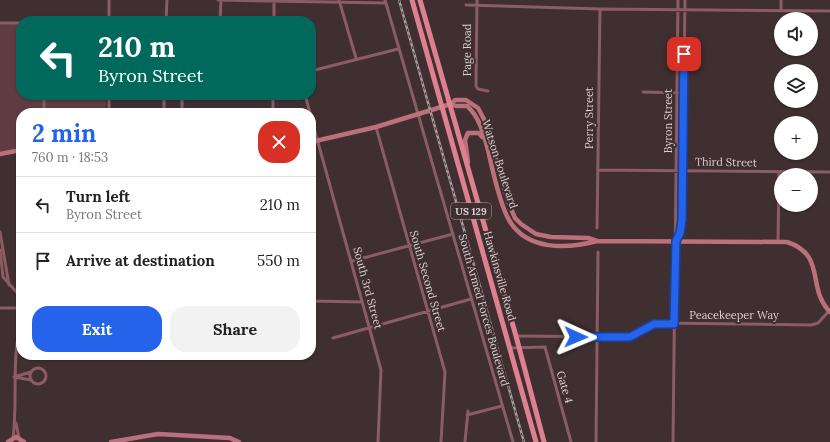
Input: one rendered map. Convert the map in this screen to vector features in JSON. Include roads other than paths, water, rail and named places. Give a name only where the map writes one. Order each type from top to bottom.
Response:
[{"type":"main road","name":"Hawkinsville Road","points":[[412,0],[536,442]]},
{"type":"main road","name":"Hawkinsville Road","points":[[420,0],[451,104],[544,442]]},
{"type":"street","points":[[109,0],[109,16]]},
{"type":"street","points":[[166,16],[167,0]]},
{"type":"street","points":[[220,16],[220,0],[386,2]]},
{"type":"street","name":"Page Road","points":[[477,0],[476,86],[478,89],[488,91]]},
{"type":"street","name":"Byron Street","points":[[673,442],[676,241],[674,233],[677,170],[678,0]]},
{"type":"street","name":"Byron Street","points":[[676,241],[680,233],[682,220],[684,170],[685,0]]},
{"type":"street","points":[[781,0],[781,11]]},
{"type":"street","points":[[274,1],[274,16]]},
{"type":"street","points":[[339,2],[356,58]]},
{"type":"street","name":"South Armed Forces Boulevard","points":[[386,2],[398,49],[513,442]]},
{"type":"street","points":[[466,5],[600,9],[830,11]]},
{"type":"street","name":"Perry Street","points":[[597,228],[600,9]]},
{"type":"street","points":[[0,23],[16,23]]},
{"type":"street","points":[[316,70],[356,58],[398,49]]},
{"type":"street","points":[[678,54],[684,54]]},
{"type":"street","points":[[643,92],[684,93]]},
{"type":"street","points":[[182,100],[182,107]]},
{"type":"street","name":"Watson Boulevard","points":[[317,141],[376,127],[451,104],[455,100],[466,100],[478,108],[487,125],[508,201],[515,218],[536,234],[551,237],[588,238],[597,241]]},
{"type":"street","name":"Watson Boulevard","points":[[451,104],[456,106],[467,106],[470,109],[480,127],[509,220],[518,232],[534,242],[550,246],[597,241],[778,242],[795,245],[810,258],[814,265],[820,298],[830,312]]},
{"type":"street","name":"South Second Street","points":[[376,127],[445,372],[442,442]]},
{"type":"street","points":[[470,172],[465,140],[468,133],[478,132],[488,150]]},
{"type":"street","name":"South 3rd Street","points":[[316,137],[352,261],[381,370],[378,442]]},
{"type":"street","points":[[0,154],[16,151]]},
{"type":"street","points":[[677,152],[684,152]]},
{"type":"street","name":"Third Street","points":[[598,170],[774,172]]},
{"type":"street","name":"Third Street","points":[[818,172],[830,172]]},
{"type":"street","points":[[778,212],[778,242]]},
{"type":"street","points":[[0,232],[9,285]]},
{"type":"street","points":[[352,261],[453,234]]},
{"type":"street","points":[[0,250],[3,277],[16,292]]},
{"type":"street","points":[[596,442],[598,252]]},
{"type":"street","points":[[333,338],[471,300]]},
{"type":"street","points":[[316,302],[362,302]]},
{"type":"street","points":[[0,308],[16,308]]},
{"type":"street","name":"Peacekeeper Way","points":[[516,336],[630,337],[654,324],[811,325],[818,323],[830,312]]},
{"type":"street","points":[[8,442],[12,438],[15,420],[14,377],[16,346]]},
{"type":"street","name":"Gate 4","points":[[510,348],[545,347],[571,442]]},
{"type":"street","points":[[34,369],[42,369],[46,378],[38,385],[31,380],[14,377],[31,372],[34,369]]},
{"type":"street","points":[[31,372],[31,380]]},
{"type":"street","points":[[465,442],[468,413],[502,406]]},
{"type":"street","points":[[15,420],[19,438]]},
{"type":"street","points":[[111,442],[158,434],[230,438],[239,442]]},
{"type":"street","points":[[12,438],[19,438],[24,442]]},
{"type":"railway","points":[[399,0],[524,442]]}]
